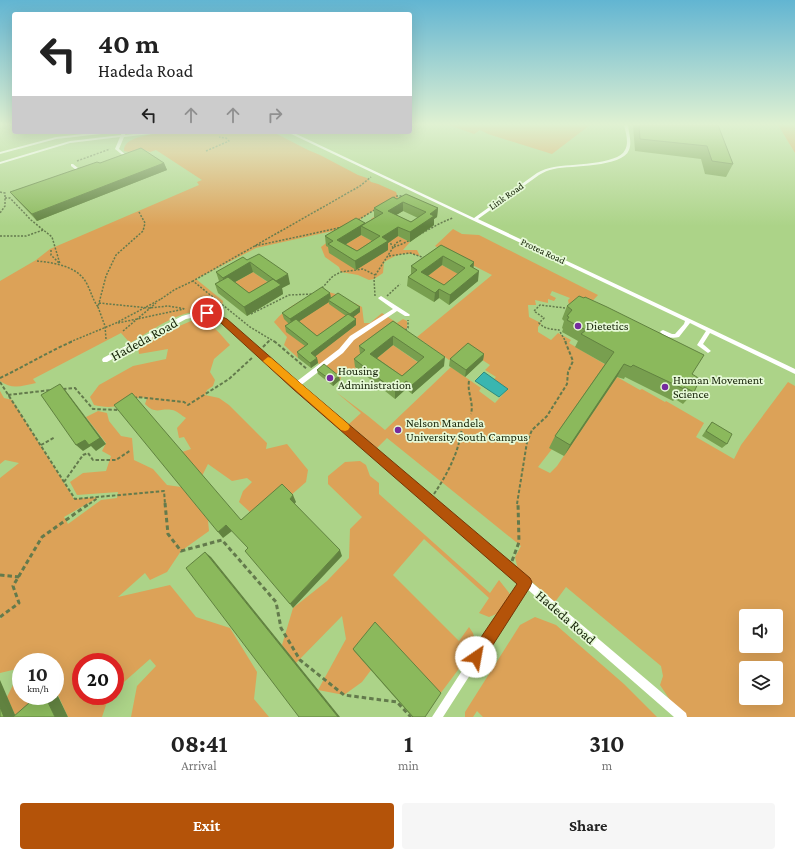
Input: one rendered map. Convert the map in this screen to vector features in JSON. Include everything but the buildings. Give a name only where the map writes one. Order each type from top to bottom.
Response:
[{"type":"lane","points":[[0,162],[12,158]]},
{"type":"lane","name":"Protea Road","points":[[347,158],[795,372]]},
{"type":"lane","name":"Link Road","points":[[475,219],[538,174],[547,170],[559,166],[610,161],[616,158]]},
{"type":"lane","points":[[72,163],[81,172]]},
{"type":"lane","points":[[382,299],[407,315]]},
{"type":"lane","points":[[296,386],[341,352],[352,338],[397,309]]},
{"type":"lane","name":"Hadeda Road","points":[[105,360],[172,323],[197,314],[207,313],[224,321],[296,386],[682,717]]},
{"type":"lane","points":[[663,332],[671,336],[677,336],[688,320]]},
{"type":"lane","points":[[708,351],[700,345],[709,330]]},
{"type":"lane","points":[[437,717],[525,582]]},
{"type":"path","points":[[72,163],[86,158]]},
{"type":"path","points":[[123,331],[134,320],[174,290],[193,281],[283,228],[360,186],[377,172]]},
{"type":"path","points":[[0,192],[5,194],[5,206],[0,213]]},
{"type":"path","points":[[389,201],[397,196],[424,195]]},
{"type":"path","points":[[5,198],[10,198],[31,220],[52,237],[60,264]]},
{"type":"path","points":[[355,222],[378,208]]},
{"type":"path","points":[[106,339],[98,303],[106,276],[116,255],[143,231],[145,224],[143,217],[139,212]]},
{"type":"path","points":[[393,248],[408,243],[441,221],[453,218]]},
{"type":"path","points":[[253,247],[345,226]]},
{"type":"path","points":[[0,236],[26,236],[43,230]]},
{"type":"path","points":[[389,239],[393,248]]},
{"type":"path","points":[[400,284],[396,289],[390,291],[382,299],[374,295],[375,275],[389,256],[396,243],[402,240]]},
{"type":"path","points":[[51,250],[51,255],[60,264],[76,273],[87,282],[92,299],[98,307]]},
{"type":"path","points":[[389,256],[410,253],[429,258]]},
{"type":"path","points":[[37,261],[60,264]]},
{"type":"path","points":[[251,314],[289,295],[313,294],[322,289],[330,278],[340,272],[357,272],[363,269],[375,275]]},
{"type":"path","points":[[193,281],[250,327],[272,339],[312,374]]},
{"type":"path","points":[[115,323],[161,299]]},
{"type":"path","points":[[98,303],[145,308],[168,306],[185,309],[197,314]]},
{"type":"path","points":[[510,568],[519,542],[517,508],[527,442],[532,430],[547,416],[567,384],[568,372],[573,361],[571,353],[559,330],[551,330],[540,326],[539,323],[544,318],[534,311],[540,305],[565,308]]},
{"type":"path","points":[[0,378],[33,362],[50,351],[104,326],[185,309]]},
{"type":"path","points":[[400,334],[408,328],[407,315]]},
{"type":"path","points":[[130,401],[137,397],[184,402],[188,405],[229,379],[272,339]]},
{"type":"path","points":[[469,381],[468,388],[473,400],[471,414]]},
{"type":"path","points":[[0,382],[74,499],[164,491],[168,534],[181,551],[222,540],[276,602],[281,628],[300,660],[344,695],[397,702],[411,717]]},
{"type":"path","points":[[60,389],[75,388],[93,409],[118,410],[124,405]]},
{"type":"path","points":[[8,395],[53,390]]},
{"type":"path","points":[[430,500],[449,469],[462,427]]},
{"type":"path","points":[[41,445],[55,437]]},
{"type":"path","points":[[64,482],[83,455],[88,453],[94,460],[116,460],[131,450]]},
{"type":"path","points":[[0,618],[19,603],[13,586],[42,537],[99,497]]},
{"type":"path","points":[[0,575],[19,577]]},
{"type":"shaded area","name":"Nelson Mandela University South Campus","points":[[0,158],[795,158],[795,717],[0,717]]},
{"type":"shaded area","points":[[169,158],[327,158],[358,175],[367,178],[371,182],[396,192],[398,198],[389,201],[348,227],[372,223],[371,219],[374,217],[383,222],[378,226],[410,242],[403,250],[417,250],[420,256],[414,254],[401,254],[393,257],[384,262],[383,273],[374,279],[369,280],[358,275],[341,272],[339,267],[325,257],[321,247],[346,228],[256,248],[196,279],[223,301],[220,316],[210,311],[199,311],[178,316],[130,343],[121,333],[33,379],[36,383],[22,386],[9,386],[0,381],[0,281],[36,260],[50,249],[199,185],[197,182],[202,180]],"holes":[[[370,230],[388,250],[330,253],[334,251],[327,245]]]},
{"type":"shaded area","points":[[453,229],[462,234],[479,235],[598,295],[584,310],[570,311],[566,308],[569,305],[568,300],[570,298],[552,291],[550,295],[556,298],[554,301],[548,299],[548,303],[535,300],[536,305],[528,305],[529,317],[541,323],[538,327],[538,332],[551,340],[558,333],[571,340],[569,343],[606,365],[550,447],[552,449],[538,467],[550,473],[557,466],[617,377],[640,390],[642,389],[665,402],[666,401],[704,423],[696,437],[734,459],[741,445],[788,382],[795,386],[795,717],[687,717],[674,706],[660,685],[663,676],[661,666],[566,587],[555,602],[518,570],[515,557],[521,546],[387,438],[377,448],[349,424],[361,413],[336,392],[385,430],[451,367],[481,388],[479,391],[495,403],[508,389],[494,379],[496,377],[485,370],[490,365],[467,350],[449,360],[417,337],[492,275],[435,246]]},
{"type":"shaded area","points":[[361,235],[380,245],[358,260],[338,249]]},
{"type":"shaded area","points":[[442,265],[464,277],[443,294],[421,281]]},
{"type":"shaded area","points":[[253,272],[276,288],[253,302],[230,285]]},
{"type":"shaded area","points":[[325,291],[339,295],[362,307],[364,323],[370,323],[382,313],[397,323],[403,319],[407,321],[407,328],[355,367],[358,370],[344,369],[340,380],[305,353],[298,358],[284,345],[287,337],[274,322],[285,311],[297,303]]},
{"type":"shaded area","points":[[191,321],[198,321],[213,327],[230,345],[214,359],[210,372],[215,380],[213,386],[207,390],[205,395],[219,398],[229,405],[267,443],[266,449],[287,444],[308,470],[306,482],[290,496],[251,513],[239,502],[243,491],[252,482],[247,478],[232,481],[208,464],[202,476],[182,452],[191,449],[184,437],[179,438],[177,428],[186,418],[174,410],[152,409],[145,404],[147,398],[135,398],[117,406],[107,407],[94,405],[90,397],[99,385],[133,366],[166,359],[168,349],[139,354],[138,347],[164,329],[177,327]]},
{"type":"shaded area","points":[[393,345],[423,366],[401,385],[371,363]]},
{"type":"shaded area","points":[[0,391],[4,398],[12,400],[74,499],[99,497],[64,517],[68,524],[101,500],[117,498],[118,492],[77,495],[70,482],[83,473],[106,471],[111,456],[102,451],[106,443],[86,417],[98,411],[107,413],[109,421],[121,436],[132,438],[134,460],[153,469],[167,485],[181,487],[208,520],[209,531],[181,551],[167,572],[150,580],[145,573],[118,597],[170,585],[196,617],[230,628],[257,672],[254,699],[269,717],[131,717],[137,686],[156,666],[150,659],[124,682],[124,653],[72,653],[72,705],[106,705],[102,717],[68,717],[62,705],[64,705],[64,653],[12,653],[12,670],[0,673],[0,619],[3,616],[0,617],[0,478],[19,463],[5,460],[0,464]]},
{"type":"shaded area","points":[[360,461],[366,465],[370,476],[379,483],[379,494],[490,593],[499,580],[514,599],[499,613],[489,617],[479,613],[489,598],[424,539],[393,575],[459,641],[469,627],[473,633],[476,646],[440,694],[371,670],[362,682],[344,695],[318,690],[346,639],[342,616],[296,663],[282,645],[293,608],[327,581],[349,558],[350,529],[362,517],[328,484],[328,476],[345,462]]},
{"type":"shaded area","points":[[535,617],[556,625],[624,684],[657,717],[483,717],[477,711],[473,717],[465,717],[465,712],[520,625]]},
{"type":"shaded area","points":[[12,687],[12,705],[42,705],[29,717],[16,717],[7,697]]},
{"type":"water","points":[[484,372],[508,389],[499,397],[475,381]]},
{"type":"slow traffic","points":[[268,361],[345,427]]},
{"type":"place","name":"Dietetics","points":[[578,326]]},
{"type":"place","name":"Housing Administration","points":[[330,378]]},
{"type":"place","name":"Human Movement Science","points":[[665,387]]},
{"type":"place","name":"Nelson Mandela University South Campus","points":[[398,430]]},
{"type":"route","points":[[207,313],[224,321],[296,386],[525,582],[476,657]]}]
